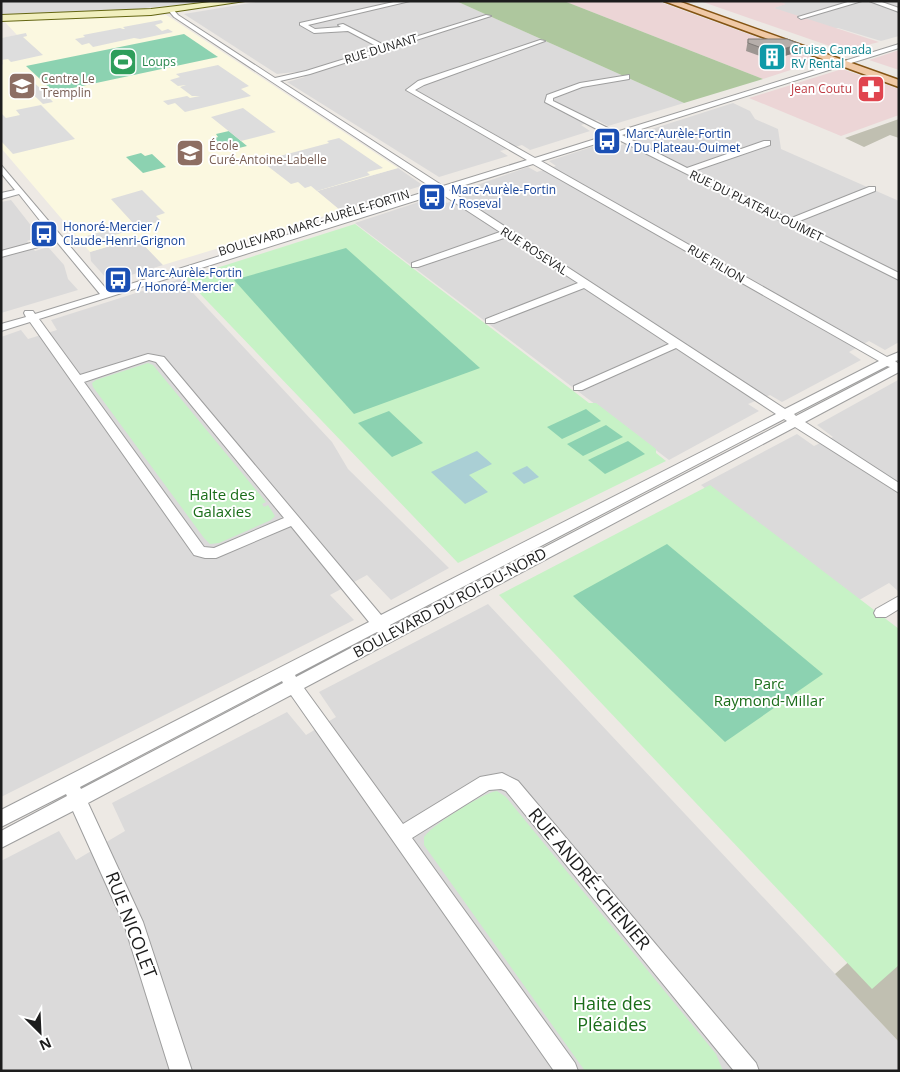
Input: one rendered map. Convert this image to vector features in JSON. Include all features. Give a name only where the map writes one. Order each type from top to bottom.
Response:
[{"type":"main road","points":[[668,1],[844,60],[899,75]]},
{"type":"main road","points":[[689,1],[844,60],[899,84]]},
{"type":"street","points":[[1,18],[171,10],[240,1]]},
{"type":"street","points":[[348,29],[313,31],[302,24],[407,1]]},
{"type":"street","points":[[801,17],[859,1]]},
{"type":"street","points":[[872,1],[899,10]]},
{"type":"street","name":"RUE ROSEVAL","points":[[171,10],[176,16],[899,489]]},
{"type":"street","name":"RUE DUNANT","points":[[274,80],[488,16]]},
{"type":"street","points":[[328,18],[385,48]]},
{"type":"street","name":"BOULEVARD MARC-AURÈLE-FORTIN","points":[[1,321],[30,315],[438,188],[844,60],[899,40]]},
{"type":"street","name":"RUE FILION","points":[[542,41],[421,82],[409,89],[898,368]]},
{"type":"street","name":"BOULEVARD MARC-AURÈLE-FORTIN","points":[[844,60],[899,46]]},
{"type":"street","name":"RUE DU PLATEAU-OUIMET","points":[[626,77],[580,85],[548,99],[552,104],[899,277]]},
{"type":"street","points":[[686,171],[767,143]]},
{"type":"street","points":[[1,167],[104,292]]},
{"type":"street","points":[[789,222],[872,189]]},
{"type":"street","points":[[1,196],[21,191]]},
{"type":"street","points":[[415,265],[508,233]]},
{"type":"street","points":[[1,254],[60,238]]},
{"type":"street","points":[[490,321],[585,284]]},
{"type":"street","points":[[30,315],[202,553],[220,551],[294,519]]},
{"type":"street","name":"BOULEVARD MARC-AURÈLE-FORTIN","points":[[1,328],[30,315]]},
{"type":"street","points":[[578,388],[677,344]]},
{"type":"street","name":"BOULEVARD DU ROI-DU-NORD","points":[[790,418],[899,355]]},
{"type":"street","points":[[77,380],[144,358],[152,356],[160,359],[384,629]]},
{"type":"street","name":"BOULEVARD DU ROI-DU-NORD","points":[[1,840],[73,792],[790,418],[898,368]]},
{"type":"street","points":[[881,613],[899,601]]},
{"type":"street","points":[[289,679],[567,1071]]},
{"type":"street","name":"RUE ANDRÉ-CHENIER","points":[[400,836],[486,782],[502,782],[512,786],[748,1071]]},
{"type":"street","name":"BOULEVARD DU ROI-DU-NORD","points":[[1,819],[73,792]]},
{"type":"street","name":"RUE NICOLET","points":[[73,792],[133,922],[181,1071]]},
{"type":"shaded area","points":[[1,1],[215,1],[105,12],[1,14]]},
{"type":"shaded area","points":[[262,1],[456,1],[684,103],[608,126],[597,120],[581,125],[590,131],[530,150],[522,145],[500,151],[508,156],[439,177],[287,82],[305,77],[295,72],[277,74],[184,14]]},
{"type":"shaded area","points":[[564,1],[657,1],[814,58],[812,63],[763,79]]},
{"type":"shaded area","points":[[700,1],[778,1],[786,4],[774,8],[879,42],[844,51]]},
{"type":"shaded area","points":[[778,1],[899,1],[899,36],[881,41],[838,28],[833,29],[773,8],[785,4]]},
{"type":"shaded area","name":"École Curé-Antoine-Labelle","points":[[166,15],[398,168],[317,191],[341,211],[163,265],[137,238],[90,252],[1,148],[1,66],[3,64],[1,38],[17,35],[4,21]]},
{"type":"shaded area","points":[[161,20],[162,23],[155,25],[162,31],[168,29],[173,32],[93,47],[89,43],[82,45],[75,39],[85,37],[83,35],[120,28],[125,29],[123,27]]},
{"type":"shaded area","points":[[26,33],[27,36],[23,37],[43,55],[11,62],[8,59],[1,60],[1,38]]},
{"type":"shaded area","points":[[899,50],[899,70],[869,60]]},
{"type":"shaded area","points":[[218,65],[249,86],[241,89],[251,96],[185,112],[175,103],[168,105],[163,101],[187,96],[190,98],[200,96],[192,96],[180,87],[186,85],[178,86],[170,80],[180,77],[176,74]]},
{"type":"shaded area","points":[[842,69],[899,89],[899,115],[841,136],[749,98]]},
{"type":"shaded area","points":[[30,79],[53,102],[43,104],[19,81]]},
{"type":"shaded area","points":[[733,103],[750,111],[755,119],[778,129],[781,149],[899,201],[899,342],[885,350],[869,341],[849,352],[861,360],[782,402],[770,395],[748,404],[759,411],[669,460],[355,223],[437,196],[447,203],[464,196],[457,192],[528,167],[537,172],[556,166],[549,161],[610,141],[619,146],[638,139],[630,136]]},
{"type":"shaded area","points":[[41,105],[75,139],[13,154],[1,141],[1,113],[6,118],[20,115],[16,110]]},
{"type":"shaded area","points":[[243,108],[276,132],[241,141],[211,117]]},
{"type":"shaded area","points":[[899,119],[899,138],[890,135],[864,147],[845,138]]},
{"type":"shaded area","points":[[339,138],[383,168],[367,172],[370,175],[317,191],[311,186],[305,188],[298,182],[291,184],[261,161],[329,143],[327,141]]},
{"type":"shaded area","points":[[398,168],[421,184],[421,186],[341,211],[317,191]]},
{"type":"shaded area","points":[[142,190],[165,213],[156,216],[161,221],[88,243],[83,237],[133,223],[111,199]]},
{"type":"shaded area","points":[[11,200],[40,237],[27,241],[35,251],[48,247],[64,265],[68,279],[78,290],[1,313],[1,202]]},
{"type":"shaded area","points":[[137,238],[163,265],[115,280],[108,280],[91,261],[90,252]]},
{"type":"shaded area","points":[[180,279],[332,442],[348,469],[449,568],[391,600],[367,575],[330,595],[354,620],[1,797],[1,337],[21,330],[28,339],[57,330],[51,320]]},
{"type":"shaded area","points":[[898,380],[899,592],[889,583],[854,603],[701,485],[797,434],[814,446],[833,437],[817,425]]},
{"type":"shaded area","points":[[488,604],[899,1042],[899,1071],[1,1071],[1,861],[59,831],[76,860],[125,831],[112,803],[287,712],[306,735],[336,717],[319,692]]},
{"type":"shaded area","points":[[899,917],[899,1042],[835,974]]},
{"type":"green space","points":[[456,1],[564,1],[763,79],[684,103]]},
{"type":"green space","name":"Loups","points":[[184,34],[218,57],[54,92],[26,66]]},
{"type":"green space","points":[[229,131],[247,146],[227,151],[212,139],[218,137],[216,134]]},
{"type":"green space","points":[[141,153],[145,156],[152,154],[166,167],[143,173],[126,157]]},
{"type":"green space","points":[[355,224],[589,403],[596,403],[656,449],[656,453],[666,461],[458,563],[185,278]]},
{"type":"green space","points":[[346,248],[480,368],[354,414],[234,280]]},
{"type":"green space","name":"Halte des Galaxies","points":[[148,363],[153,365],[266,502],[262,504],[264,507],[268,505],[275,516],[271,520],[219,543],[210,544],[204,538],[93,387],[92,383],[96,380]]},
{"type":"green space","points":[[586,409],[601,421],[562,439],[547,427]]},
{"type":"green space","points":[[389,411],[423,443],[392,457],[358,423]]},
{"type":"green space","points":[[606,425],[623,437],[583,456],[567,444]]},
{"type":"green space","points":[[628,441],[645,454],[605,474],[588,460]]},
{"type":"green space","name":"Parc Raymond-Millar","points":[[710,485],[899,629],[899,965],[872,989],[499,595]]},
{"type":"green space","points":[[667,544],[823,674],[725,742],[573,596]]},
{"type":"green space","name":"Haite des Pléaides","points":[[497,791],[506,797],[716,1054],[723,1071],[585,1071],[424,845],[424,837],[437,825],[470,803]]},
{"type":"water","points":[[477,451],[492,464],[469,475],[488,492],[465,504],[431,472]]},
{"type":"water","points":[[527,466],[539,477],[524,484],[512,473]]},
{"type":"building","points":[[748,39],[787,39],[800,44],[773,52],[748,43]]},
{"type":"place","name":"Cruise Canada RV Rental","points":[[772,57]]},
{"type":"place","name":"Loups","points":[[123,62]]},
{"type":"place","name":"Centre Le Tremplin","points":[[22,86]]},
{"type":"place","name":"Jean Coutu","points":[[871,89]]},
{"type":"place","name":"Marc-Aurèle-Fortin / Du Plateau-Ouimet","points":[[607,141]]},
{"type":"place","name":"École Curé-Antoine-Labelle","points":[[190,153]]},
{"type":"place","name":"Marc-Aurèle-Fortin / Roseval","points":[[432,197]]},
{"type":"place","name":"Honoré-Mercier / Claude-Henri-Grignon","points":[[44,234]]},
{"type":"place","name":"Marc-Aurèle-Fortin / Honoré-Mercier","points":[[118,280]]}]
